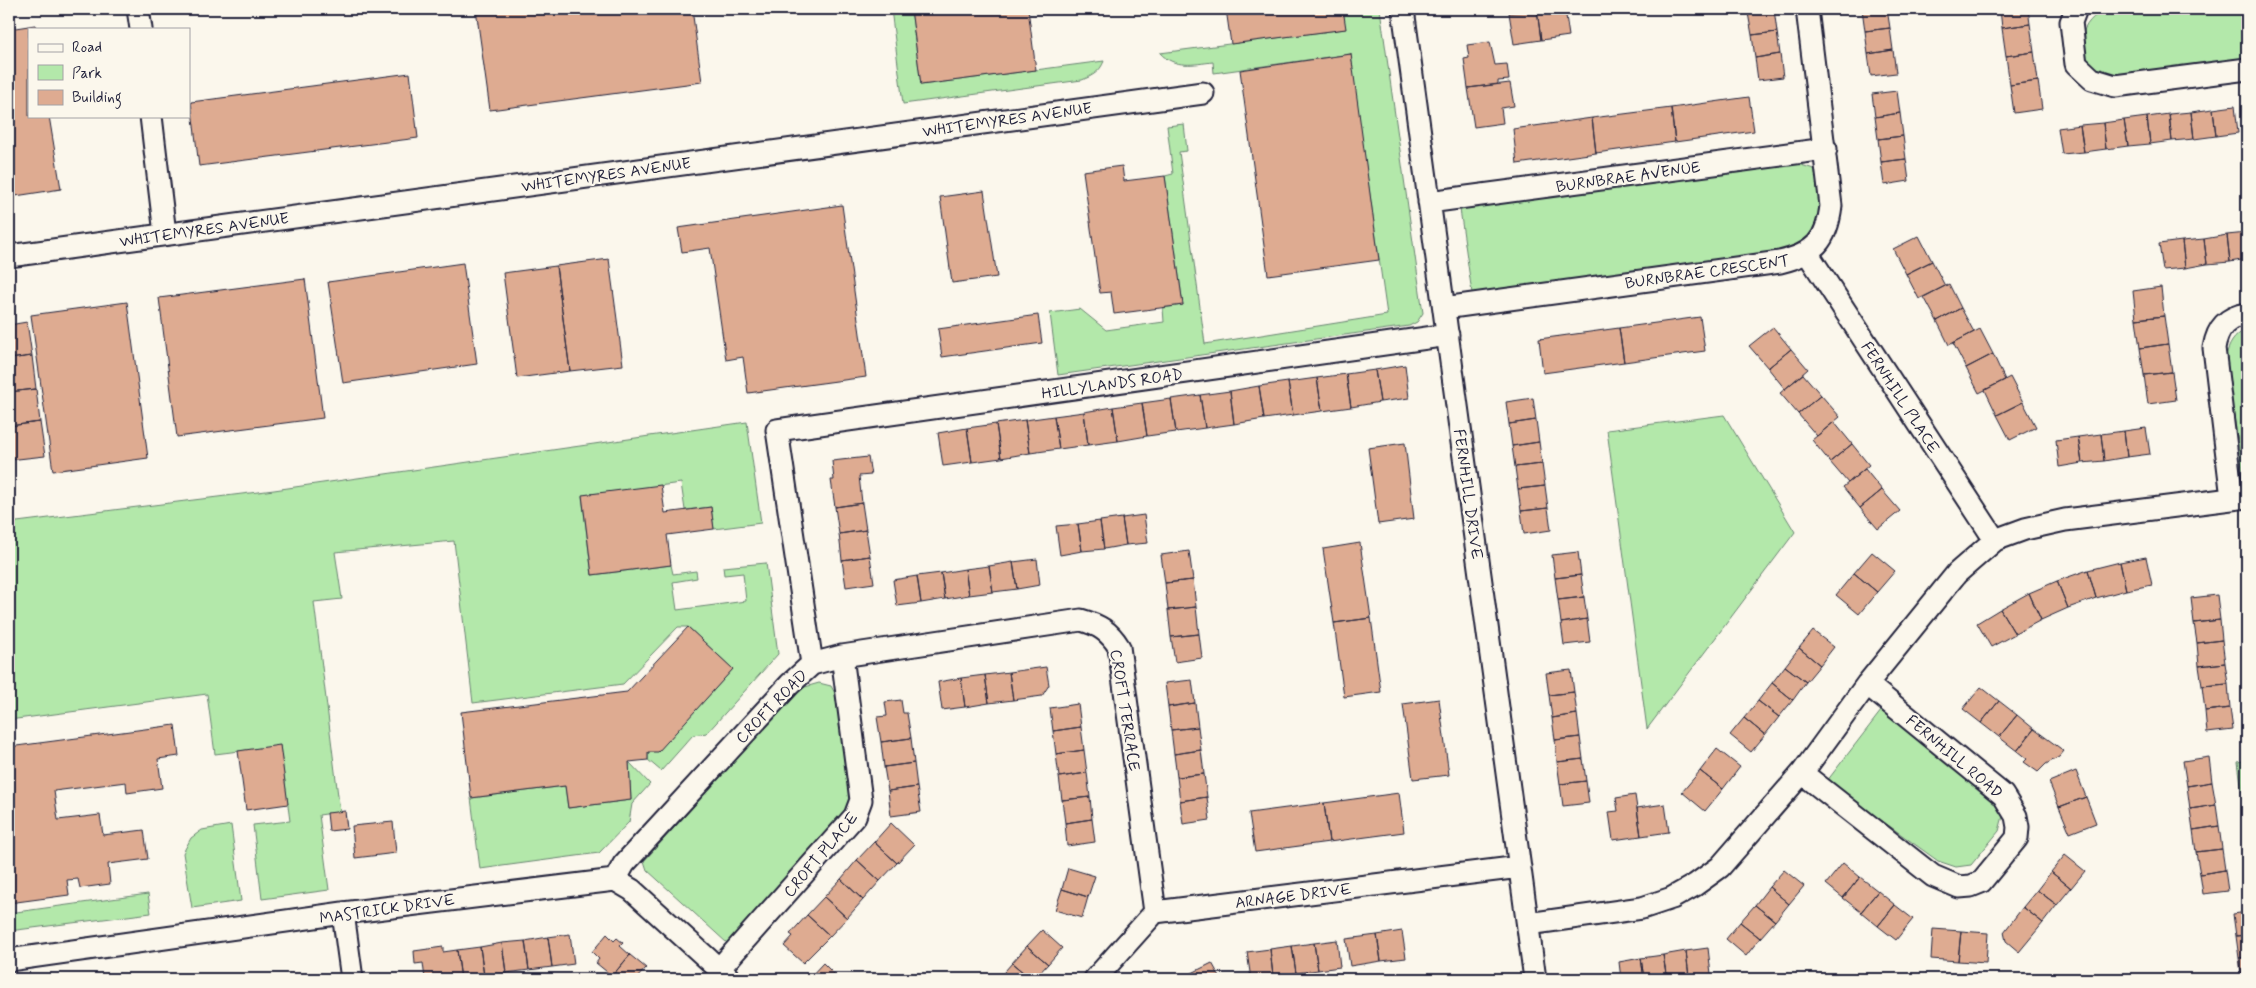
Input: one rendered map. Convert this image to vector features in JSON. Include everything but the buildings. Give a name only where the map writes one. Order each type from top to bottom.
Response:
[{"type":"street","points":[[138,9],[141,28]]},
{"type":"street","name":"FERNHILL DRIVE","points":[[1403,9],[1535,979]]},
{"type":"street","name":"BURNBRAE CRESCENT","points":[[1444,308],[1780,262],[1808,254],[1821,240],[1829,223],[1832,206],[1807,9]]},
{"type":"street","points":[[2076,9],[2071,22],[2076,64],[2092,79],[2115,86],[2247,69]]},
{"type":"street","name":"WHITEMYRES AVENUE","points":[[9,256],[1203,93]]},
{"type":"street","points":[[151,118],[165,234]]},
{"type":"street","name":"BURNBRAE AVENUE","points":[[1429,202],[1826,149]]},
{"type":"street","name":"FERNHILL PLACE","points":[[1808,254],[1995,540]]},
{"type":"street","points":[[1528,924],[1642,908],[1672,898],[1695,885],[1720,867],[1802,773],[1867,684],[1957,573],[1995,540],[2026,529],[2065,520],[2240,497],[2214,348],[2216,333],[2227,321],[2247,314]]},
{"type":"street","name":"HILLYLANDS ROAD","points":[[777,430],[1448,335]]},
{"type":"street","name":"CROFT ROAD","points":[[615,880],[624,864],[790,684],[812,664],[777,430]]},
{"type":"street","name":"CROFT TERRACE","points":[[812,664],[842,656],[1081,620],[1097,624],[1111,634],[1119,647],[1155,912]]},
{"type":"street","name":"CROFT PLACE","points":[[725,974],[855,816],[861,800],[842,656]]},
{"type":"street","name":"FERNHILL ROAD","points":[[1802,773],[1933,876],[1960,887],[1982,882],[2017,838],[2018,826],[2016,816],[2003,795],[1867,684]]},
{"type":"street","name":"ARNAGE DRIVE","points":[[1155,912],[1520,867]]},
{"type":"street","points":[[615,880],[632,890],[725,974]]},
{"type":"street","name":"MASTRICK DRIVE","points":[[9,960],[343,913],[615,880]]},
{"type":"street","points":[[1095,979],[1155,912]]},
{"type":"street","points":[[343,913],[352,979]]},
{"type":"green space","points":[[891,9],[911,9],[921,85],[1104,61],[1095,73],[1082,80],[903,104]]},
{"type":"green space","points":[[1343,9],[1380,9],[1423,313],[1417,322],[1409,326],[1058,375],[1050,313],[1080,309],[1106,330],[1164,322],[1163,308],[1183,305],[1165,176],[1173,174],[1167,126],[1184,124],[1187,151],[1179,152],[1205,344],[1387,315],[1350,54],[1214,73],[1213,62],[1178,63],[1160,53],[1345,29]]},
{"type":"green space","points":[[2113,9],[2225,9],[2247,15],[2247,58],[2114,76],[2102,72],[2088,61],[2083,52],[2083,33],[2087,24],[2094,17],[2102,12]]},
{"type":"green space","points":[[1798,164],[1817,170],[1821,211],[1814,231],[1806,239],[1794,246],[1778,252],[1472,293],[1460,209]]},
{"type":"green space","points":[[2247,329],[2247,478],[2243,474],[2225,359],[2232,341]]},
{"type":"green space","points":[[1724,415],[1795,532],[1647,729],[1607,430]]},
{"type":"green space","points":[[747,422],[761,523],[714,529],[711,507],[685,510],[681,483],[582,496],[592,575],[671,565],[673,574],[696,571],[697,578],[673,582],[677,610],[746,601],[743,573],[724,575],[723,567],[766,563],[778,654],[707,733],[693,735],[661,771],[648,760],[648,752],[658,751],[733,669],[688,627],[678,627],[623,684],[473,703],[454,541],[335,552],[342,599],[314,602],[340,812],[319,815],[329,890],[262,899],[253,825],[290,821],[280,746],[215,754],[207,694],[9,720],[9,523],[274,490]]},
{"type":"green space","points":[[819,683],[831,686],[837,697],[850,800],[846,812],[727,943],[647,870],[644,861],[791,699],[805,687]]},
{"type":"green space","points":[[1881,711],[1996,802],[2003,816],[1999,831],[1971,865],[1956,867],[1938,861],[1827,781]]},
{"type":"green space","points":[[2247,760],[2247,830],[2238,762]]},
{"type":"green space","points":[[629,762],[650,784],[632,804],[629,822],[599,853],[480,869],[471,798],[565,786],[568,808],[631,800]]},
{"type":"green space","points":[[231,825],[241,901],[192,908],[183,853],[191,838],[202,830]]},
{"type":"green space","points":[[148,894],[151,913],[9,931],[9,913]]}]
